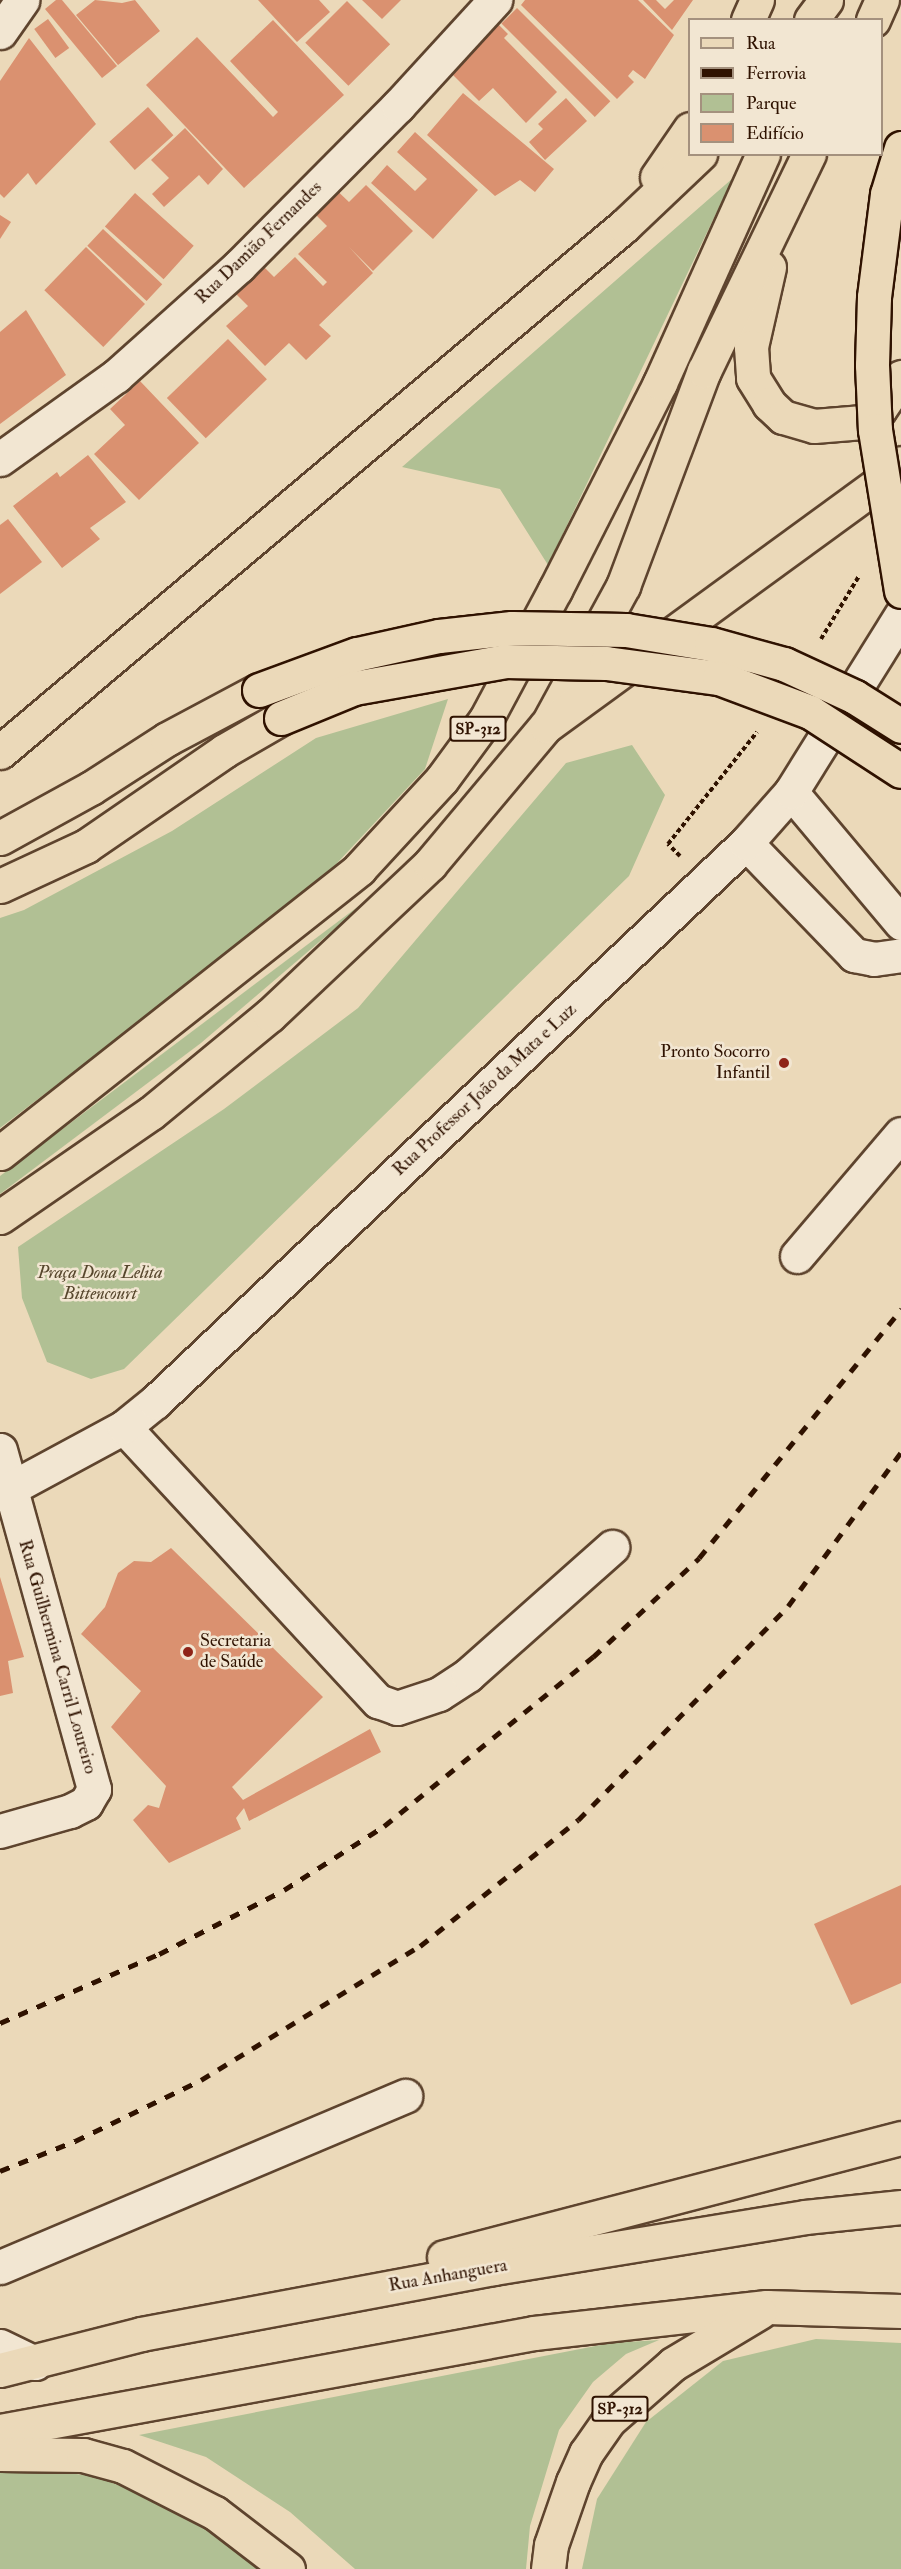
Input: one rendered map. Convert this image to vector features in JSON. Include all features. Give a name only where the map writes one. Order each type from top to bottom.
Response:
[{"type":"main road","points":[[749,18],[757,0]]},
{"type":"main road","points":[[813,18],[826,0]]},
{"type":"main road","points":[[820,18],[826,0]]},
{"type":"main road","points":[[874,18],[882,0]]},
{"type":"main road","points":[[624,226],[688,132]]},
{"type":"main road","points":[[901,148],[888,194],[875,286],[872,365],[875,430],[901,591]]},
{"type":"main road","points":[[0,752],[624,226],[698,156]]},
{"type":"main road","name":"SP-312","points":[[0,1153],[359,869],[442,779],[486,718],[555,590],[660,383],[762,156]]},
{"type":"main road","points":[[0,1217],[151,1113],[270,1015],[430,864],[546,726],[622,586],[704,371],[808,156]]},
{"type":"main road","points":[[779,218],[751,347],[753,378],[769,404],[783,417],[814,426],[864,422],[879,411],[901,377]]},
{"type":"main road","points":[[546,726],[878,484],[901,463]]},
{"type":"main road","points":[[0,838],[91,788],[167,739],[259,690],[357,654],[439,636],[512,628],[626,630],[711,644],[784,664],[855,697],[901,726]]},
{"type":"main road","points":[[0,886],[86,846],[224,751],[281,718],[354,688],[505,661],[606,663],[719,678],[810,712],[901,771]]},
{"type":"main road","points":[[141,2334],[901,2138]]},
{"type":"main road","name":"Rua Anhanguera","points":[[0,2370],[35,2363],[141,2334],[494,2268],[805,2217],[901,2206]]},
{"type":"main road","points":[[0,2431],[534,2332],[768,2307],[901,2311]]},
{"type":"main road","name":"SP-312","points":[[548,2569],[551,2545],[573,2482],[586,2453],[608,2421],[673,2364],[768,2307]]},
{"type":"main road","points":[[0,2454],[83,2455],[123,2466],[215,2513],[288,2569]]},
{"type":"street","points":[[0,32],[22,0]]},
{"type":"street","name":"Rua Damião Fernandes","points":[[0,459],[116,376],[239,266],[398,106],[495,0]]},
{"type":"street","name":"Rua Professor João da Mata e Luz","points":[[5,1493],[124,1427],[746,843],[791,792],[901,615]]},
{"type":"street","points":[[791,792],[901,924]]},
{"type":"street","points":[[746,843],[854,955],[874,959],[901,955]]},
{"type":"street","points":[[797,1256],[901,1134]]},
{"type":"street","points":[[124,1427],[378,1701],[397,1708],[439,1694],[468,1675],[612,1547]]},
{"type":"street","name":"Rua Guilhermina Carril Loureiro","points":[[0,1450],[5,1493],[94,1788],[86,1803],[70,1811],[0,1831]]},
{"type":"street","points":[[0,2267],[405,2096]]},
{"type":"street","points":[[0,2288],[37,2250]]},
{"type":"street","points":[[0,2346],[35,2363]]},
{"type":"green space","points":[[733,178],[548,565],[500,489],[402,467]]},
{"type":"green space","points":[[448,699],[425,769],[310,892],[0,1128],[0,918],[24,910],[172,831],[316,738]]},
{"type":"green space","name":"Praça Dona Lelita Bittencourt","points":[[632,745],[665,795],[629,876],[124,1369],[91,1379],[47,1362],[22,1298],[18,1247],[224,1109],[358,1008],[566,763]]},
{"type":"green space","points":[[380,890],[201,1043],[0,1194],[0,1176]]},
{"type":"green space","points":[[816,2339],[901,2343],[901,2569],[582,2569],[597,2499],[646,2422],[723,2361]]},
{"type":"green space","points":[[659,2340],[626,2354],[593,2382],[559,2430],[530,2526],[526,2569],[355,2569],[290,2512],[206,2457],[139,2435],[611,2343]]},
{"type":"green space","points":[[13,2467],[94,2476],[173,2506],[261,2569],[0,2569],[0,2468]]},
{"type":"building","points":[[56,0],[62,0],[117,66],[102,78],[45,9]]},
{"type":"building","points":[[95,0],[122,3],[135,0],[160,31],[118,65],[76,15]]},
{"type":"building","points":[[258,0],[319,0],[330,12],[297,42]]},
{"type":"building","points":[[362,0],[401,0],[382,19]]},
{"type":"building","points":[[525,0],[638,0],[674,35],[645,79],[633,70],[628,76],[634,82],[617,99],[521,5]]},
{"type":"building","points":[[643,0],[656,0],[665,9],[674,0],[693,0],[672,30]]},
{"type":"building","points":[[347,1],[390,44],[348,86],[305,43]]},
{"type":"building","points":[[517,8],[610,101],[595,117],[501,24]]},
{"type":"building","points":[[48,19],[69,48],[55,58],[34,29]]},
{"type":"building","points":[[493,19],[508,34],[504,38],[557,92],[526,123],[493,88],[479,101],[444,66]]},
{"type":"building","points":[[273,20],[344,95],[244,188],[146,85],[197,37],[273,117],[278,112],[230,61]]},
{"type":"building","points":[[29,38],[96,124],[36,185],[28,173],[4,198],[0,194],[0,81]]},
{"type":"building","points":[[463,93],[554,169],[535,192],[520,180],[495,196],[427,135]]},
{"type":"building","points":[[566,98],[587,121],[545,160],[529,142],[543,129],[538,124]]},
{"type":"building","points":[[148,107],[173,135],[135,170],[109,142]]},
{"type":"building","points":[[185,128],[223,169],[208,185],[199,175],[164,207],[152,194],[169,178],[151,160]]},
{"type":"building","points":[[415,132],[478,190],[433,239],[371,183],[387,165],[415,191],[427,179],[397,152]]},
{"type":"building","points":[[329,183],[349,202],[366,185],[413,231],[373,271],[349,247],[373,273],[319,325],[331,336],[306,360],[289,343],[265,366],[226,326],[248,306],[230,288],[258,261],[274,277],[295,257],[323,286],[327,282],[298,254],[327,226],[306,205]]},
{"type":"building","points":[[135,193],[194,246],[164,279],[105,226]]},
{"type":"building","points":[[0,215],[11,222],[0,239]]},
{"type":"building","points":[[103,229],[162,284],[147,301],[87,246]]},
{"type":"building","points":[[86,247],[145,304],[103,347],[44,290]]},
{"type":"building","points":[[26,310],[66,375],[0,424],[0,332]]},
{"type":"building","points":[[228,339],[267,379],[206,438],[167,398]]},
{"type":"building","points":[[140,381],[199,443],[139,500],[94,454],[125,425],[110,409]]},
{"type":"building","points":[[88,455],[126,502],[90,528],[100,539],[62,568],[13,506],[57,472],[60,477]]},
{"type":"building","points":[[8,519],[42,562],[0,594],[0,525]]},
{"type":"building","name":"Secretaria de Saúde","points":[[171,1548],[323,1697],[232,1787],[243,1800],[370,1729],[381,1752],[249,1821],[244,1808],[236,1818],[241,1829],[169,1863],[133,1820],[148,1805],[159,1808],[166,1786],[111,1727],[141,1691],[81,1634],[105,1607],[118,1573],[134,1561],[151,1562]]},
{"type":"building","points":[[0,1577],[24,1657],[8,1661],[13,1693],[0,1696]]},
{"type":"building","points":[[901,1885],[901,1983],[851,2005],[814,1924]]},
{"type":"railway","points":[[0,2023],[159,1954],[284,1890],[384,1826],[593,1657],[699,1558],[901,1309]]},
{"type":"railway","points":[[0,2171],[75,2141],[201,2080],[420,1946],[578,1820],[788,1606],[901,1452]]},
{"type":"place","name":"Pronto Socorro Infantil","points":[[784,1063]]},
{"type":"place","name":"Secretaria de Saúde","points":[[188,1652]]}]
